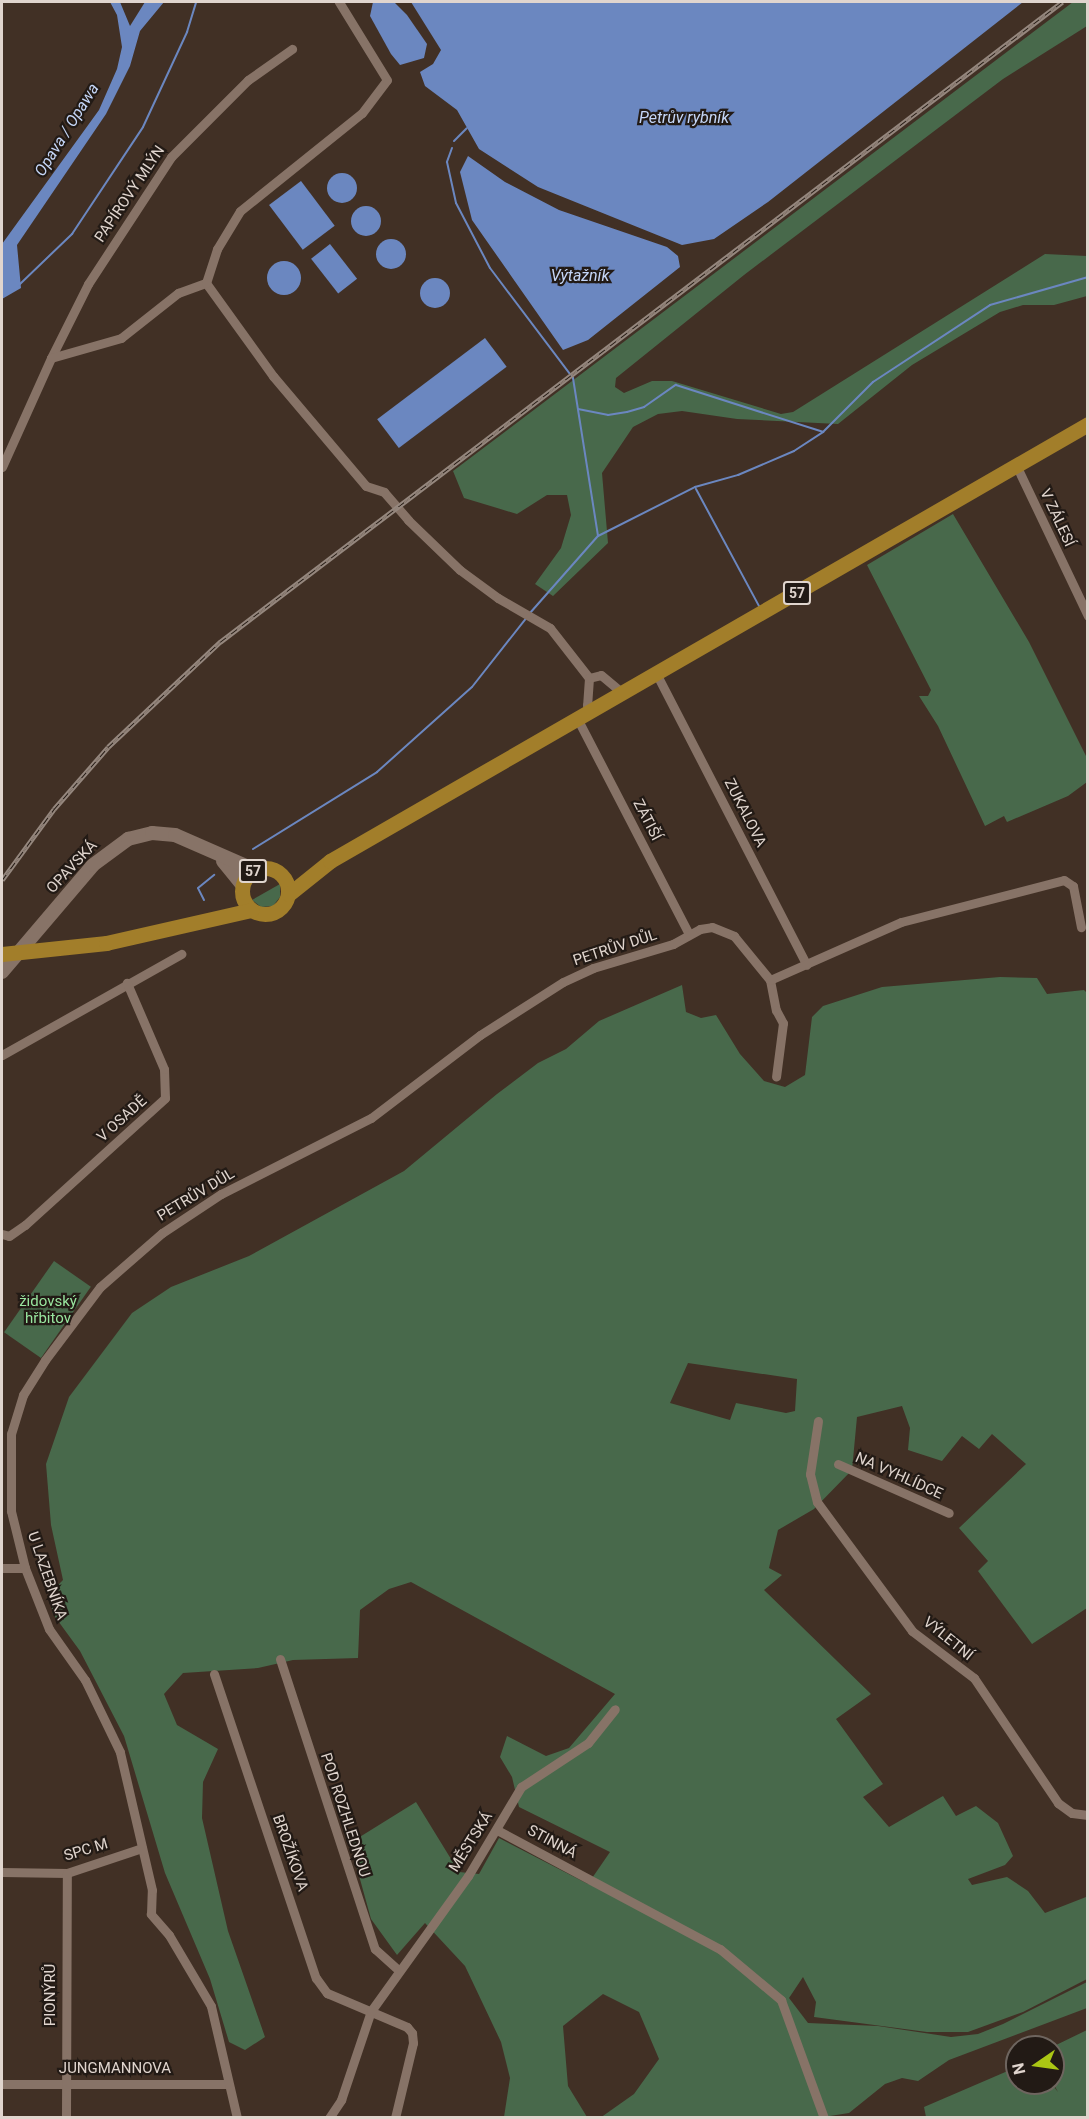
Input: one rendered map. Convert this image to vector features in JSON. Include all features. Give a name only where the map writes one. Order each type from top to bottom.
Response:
[{"type":"main road","name":"57","points":[[2,954],[66,949],[136,937],[206,917],[251,910],[262,914],[274,913],[284,906],[289,894],[330,861],[657,675],[1088,424]]},
{"type":"main road","name":"OPAVSKÁ","points":[[2,972],[93,865],[128,839],[170,834],[191,840],[219,858],[255,870]]},
{"type":"main road","points":[[219,858],[242,888]]},
{"type":"main road","name":"57","points":[[206,917],[231,903],[255,870],[267,868],[282,875],[330,861]]},
{"type":"main road","name":"57","points":[[282,875],[289,894]]},
{"type":"main road","name":"57","points":[[242,888],[251,910]]},
{"type":"street","points":[[206,283],[217,249],[240,211],[362,113],[387,80],[365,39],[339,2]]},
{"type":"street","name":"PAPÍROVÝ MLÝN","points":[[2,467],[51,358],[88,284],[171,157],[248,80],[292,49]]},
{"type":"street","points":[[51,358],[121,338],[178,293],[206,283]]},
{"type":"street","points":[[206,283],[273,376],[366,486],[384,492],[408,520],[460,570],[498,598],[550,628],[589,678],[584,717]]},
{"type":"street","name":"V ZÁLESÍ","points":[[1016,465],[1088,616]]},
{"type":"street","points":[[589,678],[601,675],[624,694]]},
{"type":"street","name":"ZUKALOVA","points":[[657,675],[807,964]]},
{"type":"street","name":"ZÁTIŠÍ","points":[[584,717],[689,934]]},
{"type":"street","points":[[776,1077],[783,1023],[776,1010],[770,980],[901,922],[1064,880],[1073,886],[1081,927]]},
{"type":"street","name":"PETRŮV DŮL","points":[[100,1287],[162,1233],[221,1194],[371,1118],[480,1035],[563,982],[593,968],[674,944],[689,934],[712,927],[734,936],[770,980]]},
{"type":"street","points":[[2,1055],[126,983],[182,954]]},
{"type":"street","name":"V OSADĚ","points":[[2,1234],[9,1236],[25,1225],[165,1098],[164,1069],[126,983]]},
{"type":"street","name":"U LAZEBNÍKA","points":[[100,1287],[23,1395],[11,1434],[11,1511],[25,1568],[49,1629],[86,1680],[120,1752],[152,1890],[151,1914],[170,1935],[211,2006],[228,2084]]},
{"type":"street","name":"VÝLETNÍ","points":[[818,1421],[810,1485],[817,1502],[912,1631],[974,1678],[1058,1803],[1072,1813],[1088,1815]]},
{"type":"street","name":"NA VYHLÍDCE","points":[[838,1464],[949,1513]]},
{"type":"street","points":[[2,1569],[25,1568]]},
{"type":"street","name":"POD ROZHLEDNOU","points":[[280,1659],[375,1949],[398,1970]]},
{"type":"street","name":"BROŽÍKOVA","points":[[214,1674],[316,1978],[327,1993],[371,2011]]},
{"type":"street","name":"MĚSTSKÁ","points":[[329,2118],[341,2100],[371,2011],[497,1830],[521,1787],[588,1743],[615,1709]]},
{"type":"street","name":"STINNÁ","points":[[497,1830],[720,1948],[781,2000],[824,2118]]},
{"type":"street","name":"SPC M","points":[[2,1872],[67,1873],[142,1848]]},
{"type":"street","name":"PIONÝRŮ","points":[[66,2118],[67,1873]]},
{"type":"street","points":[[371,2011],[411,2033],[413,2043],[395,2118]]},
{"type":"street","name":"JUNGMANNOVA","points":[[2,2084],[228,2084]]},
{"type":"street","points":[[228,2084],[237,2118]]},
{"type":"green space","points":[[1073,2],[1087,2],[1087,26],[1003,79],[744,275],[616,378],[615,387],[624,393],[652,381],[672,381],[781,414],[793,412],[1045,254],[1087,256],[1087,296],[1054,305],[1023,305],[1000,312],[912,365],[838,424],[737,419],[682,411],[658,414],[633,427],[602,473],[608,543],[553,596],[535,584],[561,548],[571,515],[567,495],[547,495],[517,514],[464,498],[453,471]]},
{"type":"green space","points":[[953,514],[1029,642],[1087,758],[1087,782],[1068,796],[1007,822],[1004,816],[985,826],[938,726],[919,696],[928,696],[931,690],[867,565]]},
{"type":"green space","points":[[280,884],[280,897],[273,906],[261,907],[252,900]]},
{"type":"green space","points":[[1000,977],[1037,978],[1047,994],[1084,990],[1088,994],[1087,1608],[1032,1644],[978,1571],[988,1561],[959,1528],[1026,1464],[992,1434],[979,1449],[962,1436],[942,1461],[908,1450],[910,1428],[902,1406],[857,1417],[852,1470],[814,1509],[778,1530],[769,1568],[782,1575],[764,1590],[871,1694],[836,1719],[883,1784],[863,1797],[889,1827],[943,1796],[956,1816],[976,1806],[998,1823],[1013,1856],[1005,1865],[968,1879],[972,1885],[1007,1877],[1028,1891],[1045,1913],[1086,1897],[1087,1979],[1023,2012],[968,2032],[927,2032],[814,2017],[816,2002],[803,1977],[789,1998],[808,2023],[878,2026],[951,2037],[978,2034],[1003,2024],[1087,1982],[1087,2008],[1015,2035],[1005,2035],[1005,2039],[949,2060],[918,2081],[902,2078],[885,2084],[849,2113],[817,2118],[600,2118],[634,2094],[659,2059],[639,2012],[603,1994],[563,2026],[568,2086],[587,2117],[504,2117],[510,2078],[501,2042],[465,1966],[425,1923],[397,1955],[371,1919],[350,1843],[416,1802],[459,1872],[479,1874],[499,1838],[588,1884],[610,1852],[519,1807],[512,1777],[500,1757],[507,1736],[546,1756],[569,1748],[615,1694],[411,1582],[389,1589],[360,1610],[358,1658],[293,1660],[258,1668],[183,1673],[164,1694],[177,1725],[218,1749],[203,1782],[202,1818],[228,1931],[265,2037],[245,2050],[229,2042],[210,1979],[165,1873],[124,1736],[80,1651],[53,1614],[49,1594],[63,1580],[51,1525],[46,1464],[69,1397],[132,1313],[171,1287],[249,1256],[404,1171],[497,1094],[538,1063],[566,1049],[599,1021],[682,985],[686,1012],[701,1018],[716,1015],[740,1054],[764,1081],[785,1087],[805,1075],[812,1017],[823,1006],[882,987]],"holes":[[[688,1363],[797,1379],[795,1411],[786,1413],[736,1403],[730,1420],[670,1403]]]},
{"type":"green space","name":"židovský hřbitov","points":[[54,1261],[91,1287],[41,1358],[4,1332]]},
{"type":"green space","points":[[1087,2030],[1087,2117],[926,2117],[924,2107],[1005,2072],[1005,2095],[1065,2095],[1065,2041]]},
{"type":"water","points":[[110,2],[120,2],[130,26],[145,2],[164,2],[140,31],[130,66],[106,114],[17,245],[21,288],[2,299],[2,244],[99,110],[117,69],[122,47],[117,15]]},
{"type":"water","points":[[373,2],[394,2],[407,15],[427,44],[424,58],[400,65],[391,54],[370,16]]},
{"type":"water","name":"Petrův rybník","points":[[411,2],[1023,2],[768,202],[714,239],[682,245],[538,187],[479,149],[457,110],[425,86],[420,72],[433,64],[441,50]]},
{"type":"water","name":"Výtažník","points":[[468,156],[505,182],[559,210],[667,247],[678,256],[680,267],[588,340],[563,350],[472,220],[460,172]]},
{"type":"water","points":[[342,173],[353,177],[357,188],[353,199],[342,203],[331,199],[327,188],[331,177]]},
{"type":"water","points":[[301,181],[335,226],[303,250],[269,205]]},
{"type":"water","points":[[366,206],[377,210],[381,221],[377,232],[366,236],[355,232],[351,221],[355,210]]},
{"type":"water","points":[[391,239],[402,243],[406,254],[402,265],[391,269],[380,265],[376,254],[380,243]]},
{"type":"water","points":[[330,244],[357,279],[338,293],[311,259]]},
{"type":"water","points":[[284,261],[296,266],[301,278],[296,290],[284,295],[272,290],[267,278],[272,266]]},
{"type":"water","points":[[435,278],[441,279],[449,287],[449,299],[441,307],[435,308],[429,307],[421,299],[420,293],[421,287],[429,279]]},
{"type":"water","points":[[485,338],[507,367],[399,448],[377,419]]},
{"type":"waterway","points":[[19,285],[72,234],[143,127],[187,32],[196,2]]},
{"type":"waterway","points":[[454,141],[467,128]]},
{"type":"waterway","points":[[452,148],[447,162],[456,203],[490,268],[573,378],[598,536]]},
{"type":"waterway","points":[[530,613],[598,536],[695,487],[738,475],[794,451],[823,432],[873,382],[990,305],[1088,277]]},
{"type":"waterway","points":[[578,409],[608,415],[627,412],[644,407],[676,385],[823,432]]},
{"type":"waterway","points":[[696,489],[760,608]]},
{"type":"waterway","points":[[253,849],[377,772],[472,687],[527,617]]},
{"type":"waterway","points":[[204,900],[198,888],[214,875]]},
{"type":"railway","points":[[2,880],[54,809],[108,747],[220,642],[1062,2]]},
{"type":"water label","name":"Opava / Opawa","points":[[67,130]]}]
